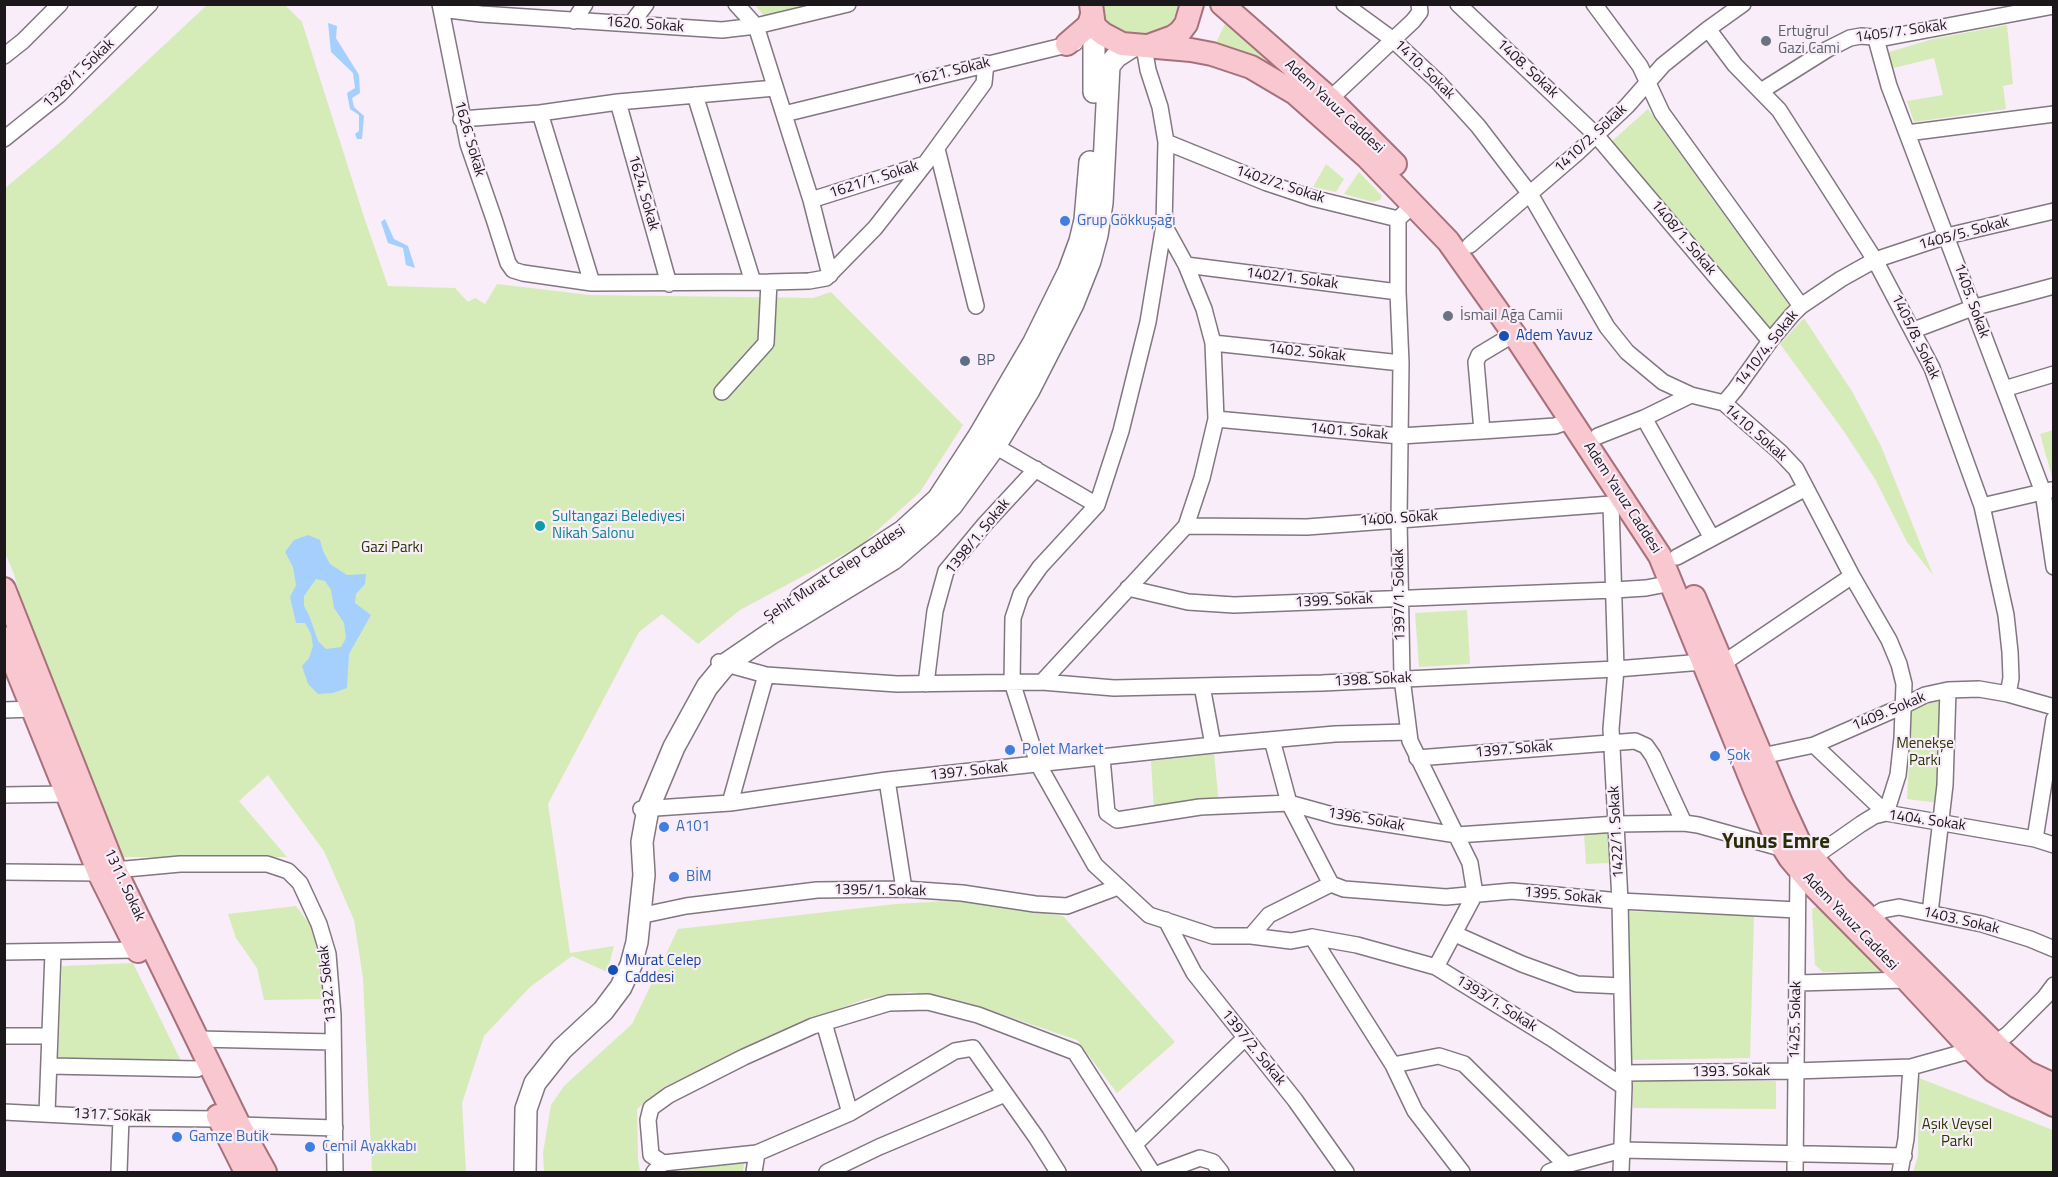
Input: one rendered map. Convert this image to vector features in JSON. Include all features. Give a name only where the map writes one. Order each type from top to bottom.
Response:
[{"type":"main road","points":[[1133,46],[1162,42],[1180,32],[1186,24],[1192,4]]},
{"type":"main road","name":"Adem Yavuz Caddesi","points":[[1222,4],[1330,99],[1407,176],[1470,245],[1523,321],[1677,557],[1755,789],[1773,831],[1784,849],[1805,863],[1869,919],[2021,1068],[2054,1085]]},
{"type":"main road","points":[[1067,44],[1093,22]]},
{"type":"main road","name":"Adem Yavuz Caddesi","points":[[1093,22],[1103,34],[1133,46],[1191,50],[1212,54],[1251,67],[1295,93],[1325,119],[1406,212],[1464,262],[1571,420],[1616,500],[1660,556],[1672,584],[1762,756],[1800,844],[1805,863],[1907,980],[1972,1050],[1994,1071],[2016,1086],[2054,1105]]},
{"type":"main road","name":"1311. Sokak","points":[[4,589],[137,950],[197,1069],[229,1122],[265,1173]]},
{"type":"main road","name":"1311. Sokak","points":[[4,638],[67,794],[198,1040],[246,1173]]},
{"type":"main road","points":[[1972,1050],[1994,1044]]},
{"type":"street","points":[[4,56],[23,41],[60,4]]},
{"type":"street","name":"1328/1. Sokak","points":[[4,139],[59,95],[150,4]]},
{"type":"street","points":[[574,21],[585,4]]},
{"type":"street","points":[[631,24],[646,4]]},
{"type":"street","points":[[736,4],[756,26],[811,200],[830,275]]},
{"type":"street","name":"1620. Sokak","points":[[440,7],[481,9],[574,21],[722,30],[756,26],[848,4]]},
{"type":"street","name":"1410. Sokak","points":[[1344,4],[1392,39],[1437,81],[1478,126],[1530,194],[1601,317],[1628,352],[1663,382],[1691,395],[1724,403],[1796,469],[1852,576],[1889,640],[1899,664],[1904,684],[1898,775],[1886,813]]},
{"type":"street","points":[[1330,99],[1413,21],[1420,12],[1419,4]]},
{"type":"street","name":"1408. Sokak","points":[[1458,4],[1596,135]]},
{"type":"street","name":"1410/2. Sokak","points":[[1470,245],[1628,106],[1663,65],[1743,4]]},
{"type":"street","points":[[1598,6],[1640,66],[1662,113],[1801,306]]},
{"type":"street","name":"1405/7. Sokak","points":[[1761,91],[1828,49],[1850,38],[1861,36],[1876,39],[2054,6]]},
{"type":"street","name":"1626. Sokak","points":[[440,7],[461,119],[508,264],[513,270],[523,273],[592,283]]},
{"type":"street","name":"Şehit Murat Celep Caddesi","points":[[987,441],[1057,297],[1080,241],[1085,219],[1094,117],[1093,22]]},
{"type":"street","name":"1405/8. Sokak","points":[[1708,29],[1736,65],[1779,110],[1875,260],[1914,330],[1932,368],[1982,506],[2006,615],[2010,652],[2008,694]]},
{"type":"street","name":"1405. Sokak","points":[[1876,39],[1889,86],[1972,308],[2048,491],[2054,567]]},
{"type":"street","name":"1621. Sokak","points":[[784,114],[1067,44]]},
{"type":"street","points":[[987,441],[1097,505],[1120,431],[1148,322],[1164,225],[1166,142],[1160,107],[1148,70],[1133,46]]},
{"type":"street","name":"Şehit Murat Celep Caddesi","points":[[525,1173],[526,1109],[535,1083],[562,1049],[603,1011],[621,987],[631,964],[637,942],[639,916],[634,848],[658,758],[689,700],[720,663],[732,644],[903,531],[938,498],[1029,390],[1073,304],[1090,261],[1102,203],[1109,66],[1116,57],[1133,46]]},
{"type":"street","name":"1621/1. Sokak","points":[[811,200],[925,164],[984,83],[986,63]]},
{"type":"street","points":[[461,119],[775,88]]},
{"type":"street","points":[[695,95],[753,282]]},
{"type":"street","name":"1624. Sokak","points":[[618,102],[669,284]]},
{"type":"street","points":[[540,113],[592,283],[769,282],[809,281],[826,278],[875,228],[925,164]]},
{"type":"street","points":[[1907,133],[2054,114]]},
{"type":"street","name":"1408/1. Sokak","points":[[1596,135],[1770,341]]},
{"type":"street","name":"1402/2. Sokak","points":[[1166,142],[1278,187],[1312,198],[1406,212]]},
{"type":"street","points":[[937,149],[976,306]]},
{"type":"street","name":"1405/5. Sokak","points":[[1875,260],[1947,236],[2054,211]]},
{"type":"street","name":"1397/1. Sokak","points":[[1406,212],[1398,292],[1401,363],[1399,519],[1402,678],[1408,732],[1417,758],[1470,863],[1475,894]]},
{"type":"street","points":[[1042,682],[1186,526],[1202,478],[1216,419],[1213,343],[1204,309],[1186,266],[1164,225]]},
{"type":"street","name":"1410/4. Sokak","points":[[1724,403],[1770,341],[1801,306],[1841,279],[1875,260]]},
{"type":"street","name":"1402/1. Sokak","points":[[1186,266],[1398,292]]},
{"type":"street","points":[[722,392],[766,343],[769,282]]},
{"type":"street","points":[[1914,330],[1972,308],[2054,285]]},
{"type":"street","points":[[1482,431],[1476,362],[1479,355],[1514,334]]},
{"type":"street","name":"1402. Sokak","points":[[1213,343],[1401,363]]},
{"type":"street","points":[[2004,389],[2054,374]]},
{"type":"street","points":[[1598,436],[1644,418],[1691,395]]},
{"type":"street","points":[[1644,418],[1712,538]]},
{"type":"street","name":"1401. Sokak","points":[[1216,419],[1400,436],[1555,426],[1571,420]]},
{"type":"street","name":"1398/1. Sokak","points":[[926,684],[935,611],[946,571],[985,524],[1036,469]]},
{"type":"street","points":[[1677,557],[1806,488]]},
{"type":"street","points":[[1982,506],[2048,491]]},
{"type":"street","name":"1400. Sokak","points":[[1186,526],[1307,527],[1616,500]]},
{"type":"street","name":"1422/1. Sokak","points":[[1616,500],[1614,590],[1616,669],[1611,729],[1617,824],[1622,986],[1624,1080],[1621,1173]]},
{"type":"street","name":"1393/1. Sokak","points":[[1097,505],[1040,567],[1021,594],[1013,618],[1012,682],[1038,764],[1095,865],[1149,915],[1213,936],[1251,936],[1291,941],[1312,937],[1357,945],[1436,967],[1624,1080]]},
{"type":"street","points":[[1713,663],[1852,576]]},
{"type":"street","name":"1399. Sokak","points":[[1128,588],[1188,602],[1234,605],[1614,590],[1672,584]]},
{"type":"street","name":"1398. Sokak","points":[[720,663],[766,675],[897,684],[1042,682],[1114,688],[1322,683],[1713,663]]},
{"type":"street","points":[[730,803],[766,675]]},
{"type":"street","points":[[1202,686],[1213,745]]},
{"type":"street","name":"1409. Sokak","points":[[1762,756],[1814,744],[1925,695],[1948,690],[1979,689],[2008,694],[2054,707]]},
{"type":"street","points":[[1930,913],[1946,785],[1948,690]]},
{"type":"street","points":[[4,710],[33,709]]},
{"type":"street","points":[[2035,839],[2054,719]]},
{"type":"street","name":"1397. Sokak","points":[[643,809],[730,803],[887,780],[1213,745],[1335,734],[1408,732]]},
{"type":"street","points":[[1251,936],[1269,915],[1331,884],[1289,803],[1272,740]]},
{"type":"street","name":"1397. Sokak","points":[[1417,758],[1635,741],[1646,746],[1653,756],[1684,823]]},
{"type":"street","points":[[1814,744],[1886,813]]},
{"type":"street","name":"1396. Sokak","points":[[1102,758],[1107,813],[1117,820],[1200,807],[1289,803],[1336,816],[1457,835],[1617,824],[1684,823],[1784,849]]},
{"type":"street","points":[[887,780],[904,889]]},
{"type":"street","points":[[4,795],[67,794]]},
{"type":"street","name":"1404. Sokak","points":[[1805,863],[1861,824],[1874,816],[1886,813],[2035,839],[2054,845]]},
{"type":"street","name":"1425. Sokak","points":[[1795,1173],[1797,910],[1805,863]]},
{"type":"street","name":"1332. Sokak","points":[[4,872],[107,871],[180,864],[267,864],[288,871],[300,884],[319,924],[328,954],[333,1042],[334,1173]]},
{"type":"street","name":"1395. Sokak","points":[[1331,884],[1344,889],[1446,897],[1512,891],[1620,901],[1797,910]]},
{"type":"street","name":"1395/1. Sokak","points":[[639,916],[686,906],[817,890],[904,889],[962,893],[1035,904],[1067,906],[1118,887]]},
{"type":"street","points":[[1436,967],[1475,894]]},
{"type":"street","name":"1403. Sokak","points":[[1869,919],[1883,909],[1899,907],[1982,924],[2054,949]]},
{"type":"street","name":"1397/2. Sokak","points":[[1166,920],[1194,973],[1295,1100],[1346,1173]]},
{"type":"street","points":[[1455,934],[1522,964],[1577,984],[1622,986]]},
{"type":"street","points":[[1312,937],[1393,1065],[1415,1111],[1462,1173]]},
{"type":"street","points":[[4,952],[137,950]]},
{"type":"street","points":[[47,1113],[52,952]]},
{"type":"street","points":[[1797,983],[1907,980]]},
{"type":"street","points":[[1994,1044],[2008,1034],[2045,998],[2054,985]]},
{"type":"street","points":[[1058,1173],[973,1048],[964,1048],[942,1058],[850,1113],[757,1154],[658,1168],[651,1155],[648,1120],[651,1108],[688,1084],[824,1023],[889,1003],[928,1002],[978,1015],[1075,1052],[1152,1173]]},
{"type":"street","points":[[824,1023],[850,1113]]},
{"type":"street","points":[[4,1036],[48,1036]]},
{"type":"street","points":[[1135,1144],[1245,1038]]},
{"type":"street","points":[[198,1040],[333,1042]]},
{"type":"street","name":"1393. Sokak","points":[[1624,1080],[1911,1067],[1972,1050]]},
{"type":"street","points":[[1393,1065],[1439,1056],[1464,1064],[1566,1165]]},
{"type":"street","points":[[49,1066],[197,1069]]},
{"type":"street","points":[[1900,1173],[1904,1156],[1911,1067]]},
{"type":"street","points":[[827,1173],[889,1143],[1005,1094]]},
{"type":"street","name":"1317. Sokak","points":[[4,1112],[335,1128]]},
{"type":"street","points":[[119,1173],[121,1118]]},
{"type":"street","points":[[1549,1173],[1566,1165],[1622,1150],[1904,1156]]},
{"type":"street","points":[[754,1173],[757,1154]]},
{"type":"street","points":[[1162,1173],[1200,1158],[1213,1162],[1221,1173]]},
{"type":"green space","name":"Gazi Parkı","points":[[207,5],[285,5],[302,22],[388,286],[455,288],[468,302],[475,298],[485,304],[497,284],[590,295],[813,298],[831,292],[963,425],[920,492],[861,545],[740,610],[698,644],[662,614],[639,632],[548,804],[570,953],[614,946],[607,972],[572,956],[530,987],[484,1036],[462,1103],[466,1172],[372,1172],[363,978],[354,920],[324,851],[268,775],[239,801],[287,857],[123,857],[27,623],[14,574],[5,553],[4,189],[58,144]]},
{"type":"green space","points":[[755,5],[808,5],[764,16]]},
{"type":"green space","points":[[1101,5],[1179,5],[1167,28],[1137,39],[1115,30],[1107,21]]},
{"type":"green space","points":[[1225,24],[1258,50],[1282,73],[1215,45]]},
{"type":"green space","points":[[2007,25],[2013,84],[2003,86],[2006,109],[1914,122],[1907,101],[1943,95],[1934,58],[1894,68],[1889,60],[1889,52],[1933,39]]},
{"type":"green space","points":[[1648,109],[1789,305],[1769,331],[1611,142]]},
{"type":"green space","points":[[1326,164],[1344,179],[1336,192],[1313,187]]},
{"type":"green space","points":[[1359,172],[1382,196],[1380,200],[1373,202],[1344,194]]},
{"type":"green space","points":[[1804,318],[1853,393],[1881,446],[1933,575],[1907,542],[1875,479],[1843,430],[1780,344]]},
{"type":"green space","points":[[2053,430],[2054,480],[2040,434]]},
{"type":"green space","points":[[1467,610],[1470,664],[1419,667],[1415,613]]},
{"type":"green space","name":"Menekşe Parkı","points":[[1943,701],[1938,803],[1907,799],[1912,705]]},
{"type":"green space","points":[[1214,754],[1219,804],[1154,811],[1151,761]]},
{"type":"green space","points":[[1608,830],[1609,863],[1586,864],[1584,833]]},
{"type":"green space","points":[[964,900],[1063,916],[1175,1042],[1117,1093],[1077,1040],[969,1003],[910,992],[865,999],[787,1029],[664,1087],[637,1109],[640,1172],[544,1172],[543,1153],[551,1105],[564,1086],[632,1024],[678,929],[896,904]]},
{"type":"green space","points":[[296,906],[311,926],[318,944],[324,999],[264,1000],[257,968],[236,938],[228,914]]},
{"type":"green space","points":[[1817,906],[1880,969],[1879,973],[1823,972],[1815,965],[1812,909]]},
{"type":"green space","points":[[1629,911],[1754,916],[1750,1058],[1631,1060]]},
{"type":"green space","points":[[133,963],[182,1063],[58,1059],[62,966]]},
{"type":"green space","name":"Aşık Veysel Parkı","points":[[1919,1078],[2053,1130],[2053,1172],[1913,1172],[1918,1156]]},
{"type":"green space","points":[[1633,1080],[1776,1081],[1776,1109],[1633,1108]]},
{"type":"green space","points":[[744,1163],[743,1172],[671,1172]]},
{"type":"water","points":[[328,23],[337,26],[336,38],[359,75],[360,93],[352,98],[354,107],[364,116],[362,139],[357,139],[355,134],[359,131],[359,115],[350,109],[347,93],[355,88],[353,73],[331,52]]},
{"type":"water","points":[[385,219],[394,239],[408,246],[415,268],[406,265],[403,248],[388,243],[381,222]]},
{"type":"water","points":[[308,535],[320,540],[330,564],[347,575],[366,574],[365,584],[356,594],[355,603],[371,615],[349,654],[347,688],[333,693],[318,694],[308,684],[302,666],[309,658],[313,646],[311,634],[305,623],[296,623],[290,597],[296,585],[293,567],[285,552],[294,540]],"holes":[[[316,579],[325,581],[331,590],[334,608],[344,623],[346,638],[341,647],[326,649],[318,641],[304,606],[304,596]]]},
{"type":"place","name":"Ertuğrul Gazi Cami","points":[[1766,41]]},
{"type":"place","name":"Grup Gökkuşağı","points":[[1065,221]]},
{"type":"place","name":"İsmail Ağa Camii","points":[[1448,316]]},
{"type":"place","name":"Adem Yavuz","points":[[1504,336]]},
{"type":"place","name":"BP","points":[[965,361]]},
{"type":"place","name":"Sultangazi Belediyesi Nikah Salonu","points":[[540,526]]},
{"type":"place","name":"Polet Market","points":[[1010,750]]},
{"type":"place","name":"Şok","points":[[1715,756]]},
{"type":"place","name":"A101","points":[[664,827]]},
{"type":"place","name":"BİM","points":[[674,877]]},
{"type":"place","name":"Murat Celep Caddesi","points":[[613,970]]},
{"type":"place","name":"Gamze Butik","points":[[177,1137]]},
{"type":"place","name":"Cemil Ayakkabı","points":[[310,1147]]},
{"type":"district","name":"Yunus Emre","points":[[1776,843]]}]
